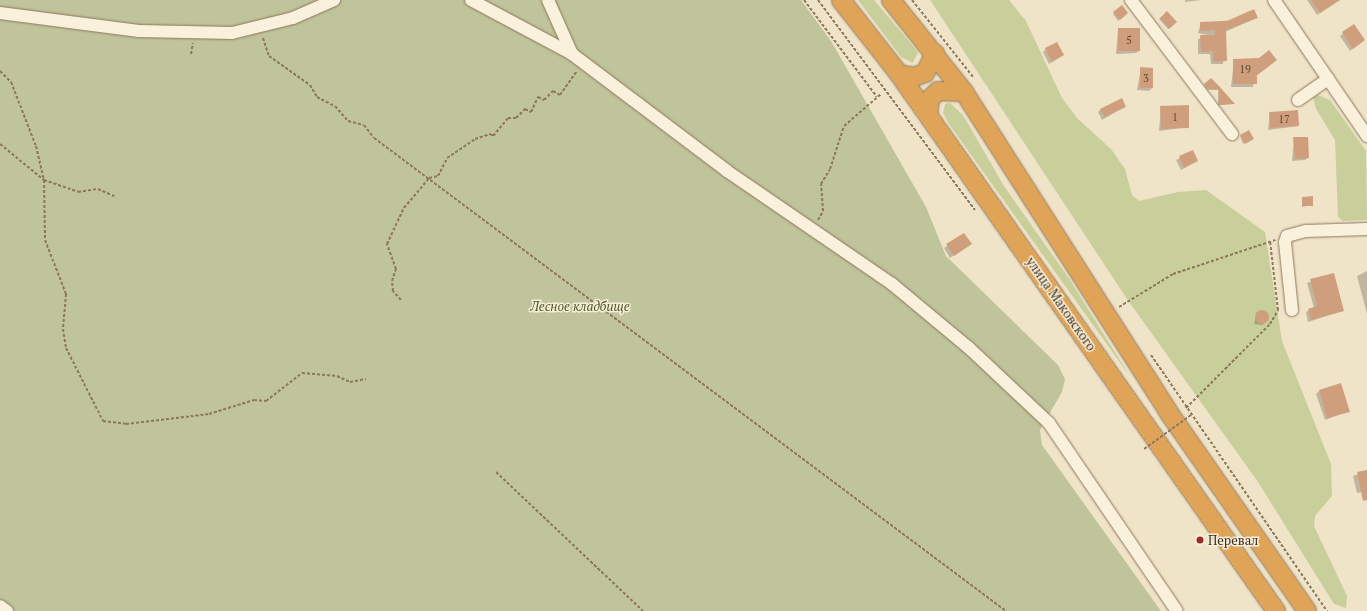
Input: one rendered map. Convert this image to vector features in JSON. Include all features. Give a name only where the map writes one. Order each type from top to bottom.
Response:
[{"type":"highway","name":"улица Маковского","points":[[841,0],[899,74],[1274,610]]},
{"type":"highway","points":[[890,0],[935,53],[964,92],[1160,400],[1307,611]]},
{"type":"highway","points":[[899,74],[914,77],[924,73],[935,53]]},
{"type":"highway","points":[[928,115],[930,99],[938,91],[964,92]]},
{"type":"street","points":[[0,13],[139,31],[232,32],[261,28],[334,0]]},
{"type":"street","points":[[472,0],[577,58],[727,171],[813,228],[928,313],[1005,379],[1049,423],[1177,611]]},
{"type":"street","points":[[548,0],[577,58]]},
{"type":"street","points":[[1274,0],[1367,136]]},
{"type":"street","points":[[1134,1],[1232,134]]},
{"type":"street","points":[[1298,100],[1328,79]]},
{"type":"street","points":[[1292,310],[1285,242],[1287,236],[1306,231],[1367,229]]},
{"type":"street","points":[[0,606],[7,611]]},
{"type":"path","points":[[804,0],[877,97]]},
{"type":"path","points":[[818,0],[927,145]]},
{"type":"path","points":[[261,28],[269,56],[310,85],[317,97],[335,106],[348,121],[364,125],[374,138],[1006,611]]},
{"type":"path","points":[[401,300],[393,291],[392,281],[396,269],[387,244],[396,219],[429,178],[438,176],[447,158],[461,147],[490,134],[493,136],[508,118],[516,118],[524,109],[531,112],[538,97],[544,100],[553,91],[560,95],[571,83],[577,58]]},
{"type":"path","points":[[0,71],[17,97],[44,180],[45,240],[66,294],[63,329],[66,348],[103,421],[126,424],[209,414],[254,400],[266,401],[302,373],[337,376],[350,382],[366,380]]},
{"type":"path","points":[[813,228],[823,211],[820,184],[830,169],[844,126],[881,94]]},
{"type":"path","points":[[0,144],[44,180],[78,192],[98,189],[116,197]]},
{"type":"path","points":[[1119,307],[1173,274],[1287,236]]},
{"type":"path","points":[[1186,408],[1270,324],[1278,310],[1270,241]]},
{"type":"path","points":[[1144,449],[1191,415],[1327,611]]},
{"type":"path","points":[[496,472],[643,611]]},
{"type":"green space","name":"Лесное кладбище","points":[[0,0],[801,0],[831,41],[926,207],[946,256],[1058,365],[1065,379],[1062,392],[1040,430],[1042,445],[1161,611],[0,611]]},
{"type":"green space","points":[[858,0],[874,0],[918,52],[913,63],[901,57]]},
{"type":"green space","points":[[930,0],[1009,0],[1026,21],[1062,98],[1078,119],[1111,149],[1125,169],[1132,195],[1139,201],[1178,192],[1206,190],[1265,232],[1282,341],[1331,464],[1332,496],[1315,516],[1314,526],[1347,596],[1346,608],[1334,604],[1258,482],[1127,299]]},
{"type":"green space","points":[[1318,95],[1330,100],[1366,151],[1367,220],[1343,221],[1338,217],[1335,140],[1316,109],[1313,97]]},
{"type":"green space","points":[[950,103],[963,115],[1004,186],[1070,280],[1131,378],[949,124],[943,113],[945,104]]},
{"type":"building","points":[[1311,0],[1340,0],[1320,13]]},
{"type":"building","points":[[1122,5],[1128,13],[1120,20],[1113,12]]},
{"type":"building","points":[[1254,9],[1258,18],[1226,30],[1227,61],[1213,62],[1213,51],[1201,52],[1200,35],[1215,35],[1215,30],[1200,31],[1200,22],[1227,21]]},
{"type":"building","points":[[1167,11],[1177,22],[1169,29],[1160,18]]},
{"type":"building","points":[[1354,24],[1365,40],[1353,49],[1342,32]]},
{"type":"building","points":[[1118,28],[1140,28],[1140,51],[1118,51]]},
{"type":"building","points":[[1057,42],[1064,55],[1052,62],[1045,48]]},
{"type":"building","points":[[1269,50],[1277,60],[1257,75],[1257,84],[1233,84],[1233,59],[1259,58]]},
{"type":"building","points":[[1140,67],[1153,68],[1153,88],[1140,88]]},
{"type":"building","points":[[1211,78],[1235,104],[1219,105],[1219,90],[1209,89],[1204,84]]},
{"type":"building","points":[[1122,98],[1126,107],[1105,117],[1100,109]]},
{"type":"building","points":[[1189,105],[1189,128],[1161,129],[1160,106]]},
{"type":"building","points":[[1298,110],[1299,126],[1270,128],[1269,112]]},
{"type":"building","points":[[1249,130],[1254,139],[1245,144],[1240,135]]},
{"type":"building","points":[[1293,137],[1308,137],[1309,158],[1295,159]]},
{"type":"building","points":[[1193,150],[1198,161],[1184,168],[1179,156]]},
{"type":"building","points":[[1313,196],[1313,206],[1302,206],[1302,197]]},
{"type":"building","points":[[964,233],[972,244],[954,256],[946,244]]},
{"type":"building","points":[[1334,273],[1344,311],[1311,320],[1308,309],[1317,306],[1310,279]]},
{"type":"building","points":[[1259,310],[1265,310],[1269,314],[1269,320],[1265,324],[1259,324],[1255,320],[1255,314]]},
{"type":"building","points":[[1341,383],[1350,412],[1327,418],[1319,390]]},
{"type":"building","points":[[1367,470],[1367,500],[1363,501],[1357,472]]},
{"type":"place","name":"Перевал","points":[[1200,540]]}]
